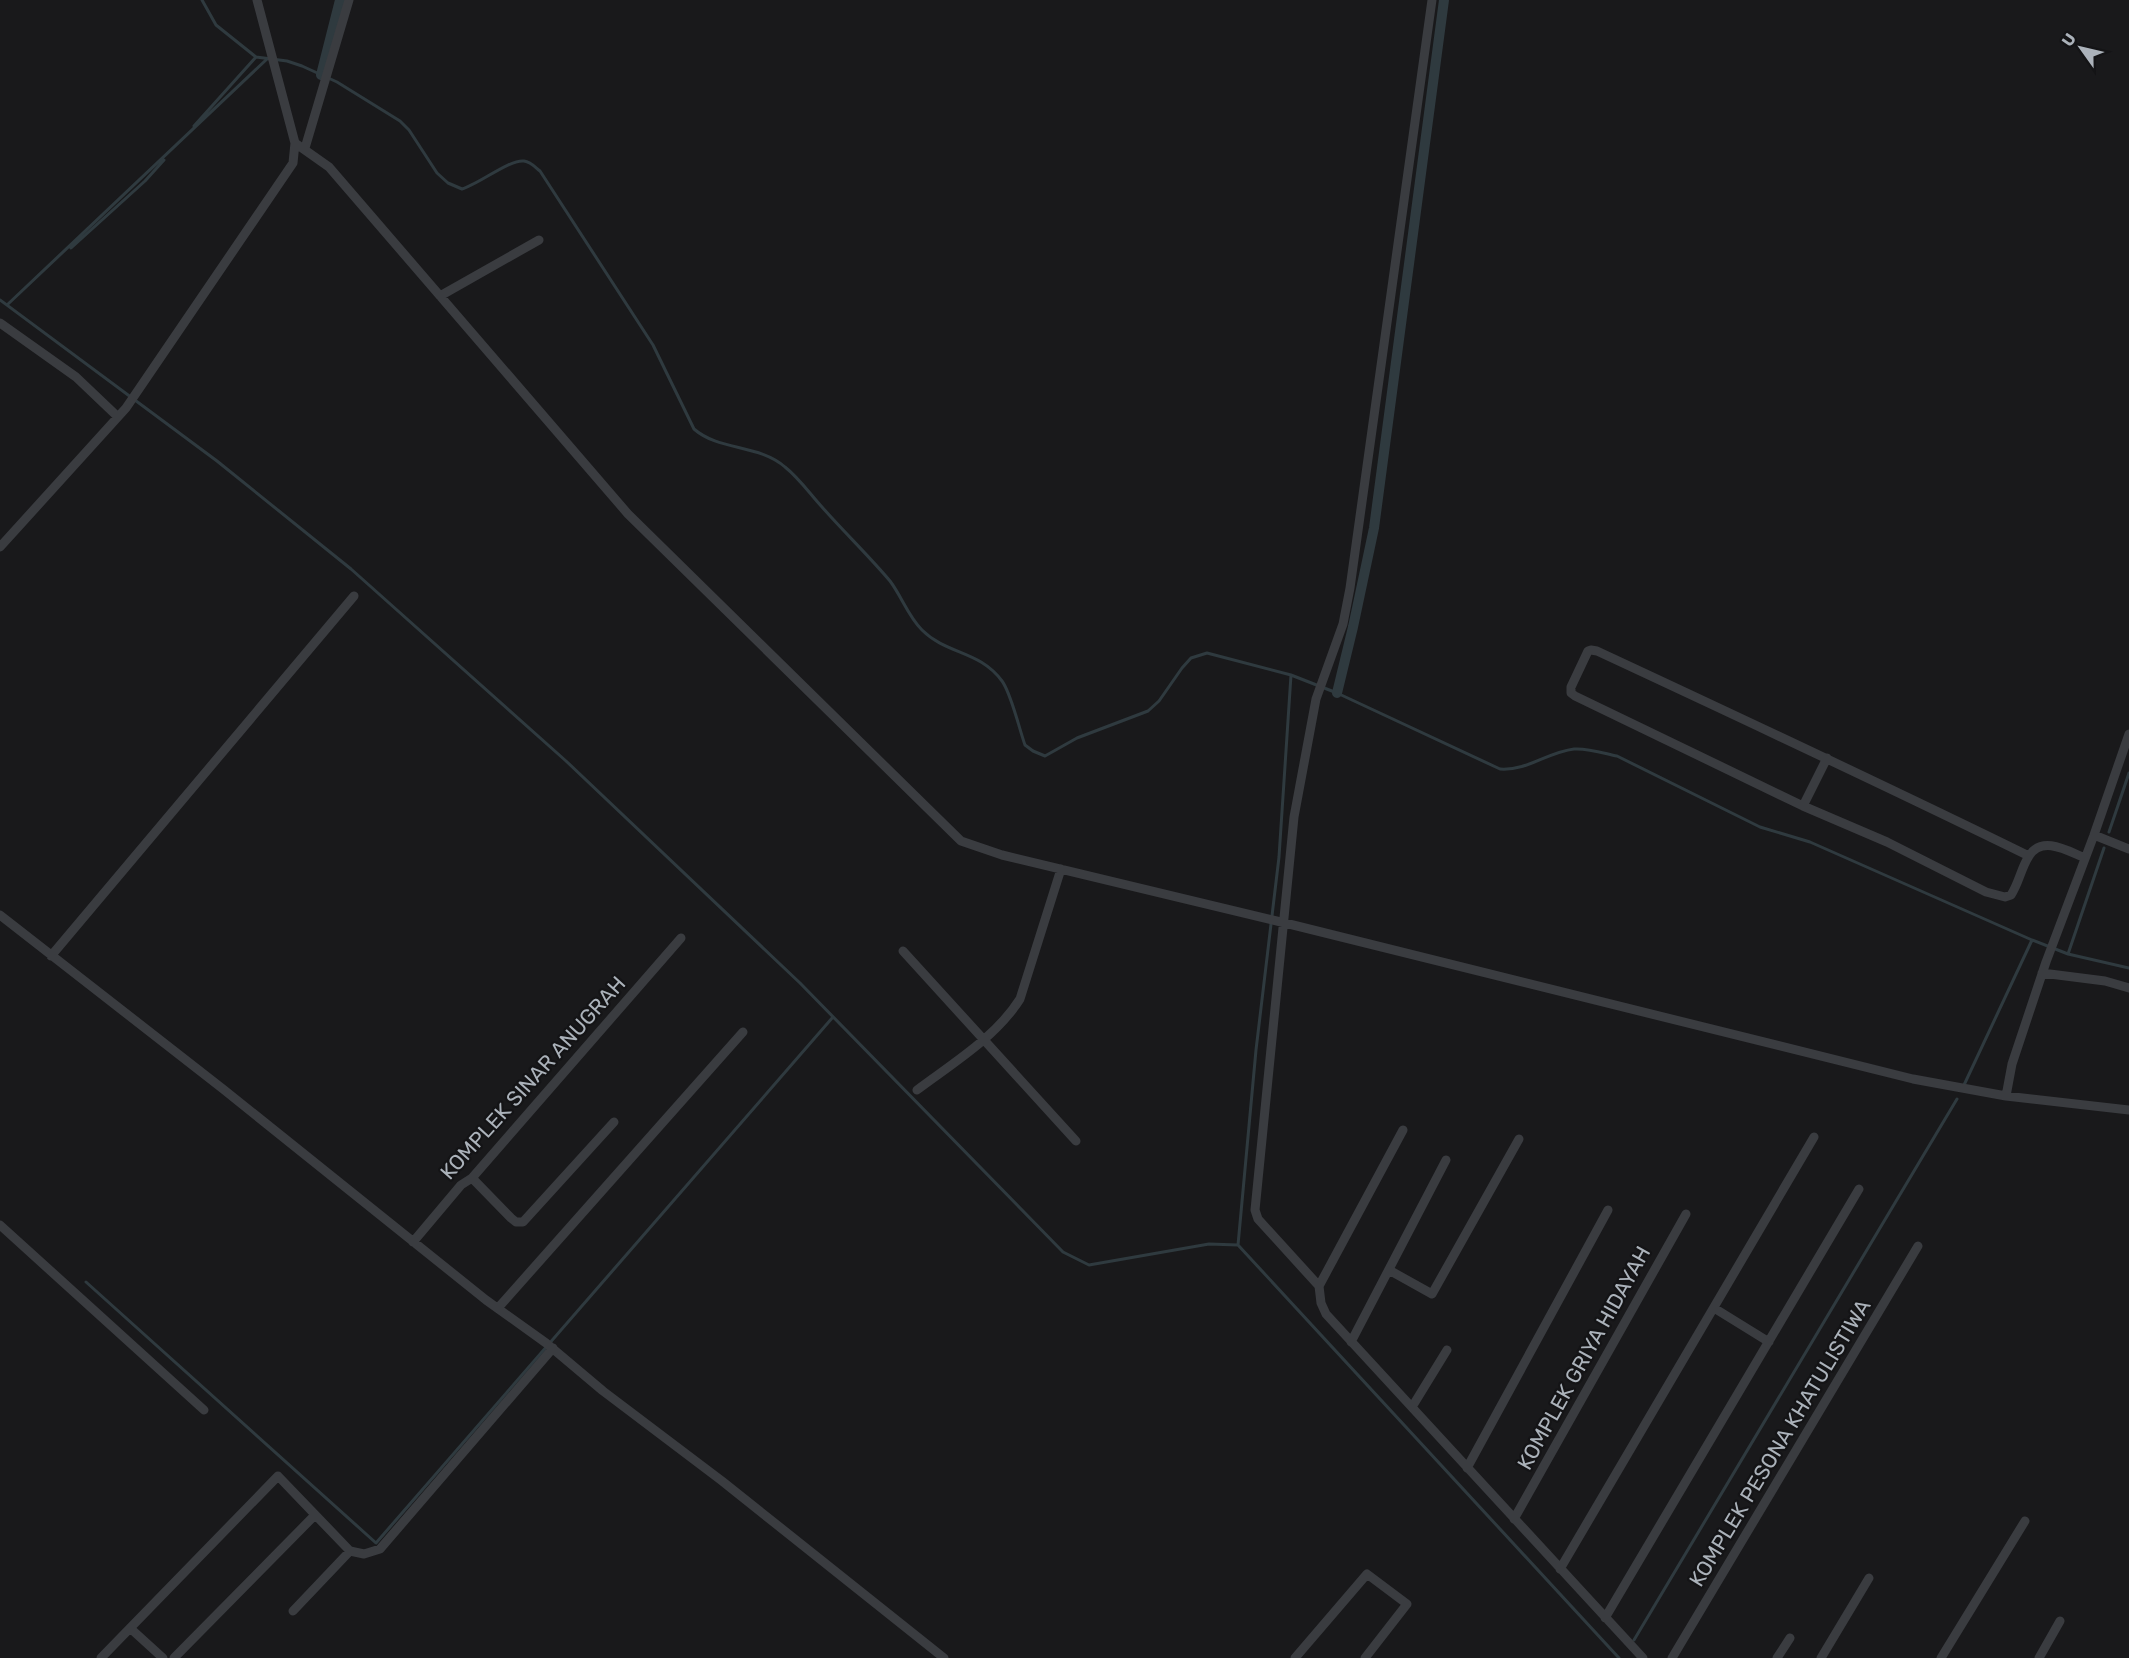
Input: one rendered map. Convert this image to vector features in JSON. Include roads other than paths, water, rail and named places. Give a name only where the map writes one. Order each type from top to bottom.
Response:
[{"type":"street","points":[[0,547],[139,391],[293,163],[295,143],[257,0]]},
{"type":"street","points":[[305,148],[349,0]]},
{"type":"street","points":[[1319,1286],[1258,1219],[1255,1210],[1281,922],[1294,817],[1316,699],[1343,624],[1356,555],[1432,0]]},
{"type":"street","points":[[295,143],[329,167],[628,514],[956,837],[975,847],[1061,869],[1913,1079],[2006,1095],[2129,1110]]},
{"type":"street","points":[[440,296],[538,240]]},
{"type":"street","points":[[0,323],[75,377],[118,417]]},
{"type":"street","points":[[51,956],[354,596]]},
{"type":"street","points":[[2028,856],[1827,758],[1592,650],[1588,651],[1571,687],[1571,693],[1575,696],[1803,806],[1834,818],[1999,896],[2011,895],[2020,879],[2028,856],[2038,847],[2049,845],[2085,858]]},
{"type":"street","points":[[2006,1095],[2012,1064],[2042,973],[2129,734]]},
{"type":"street","points":[[1803,806],[1827,758]]},
{"type":"street","points":[[2094,835],[2129,849]]},
{"type":"street","points":[[917,1090],[984,1038],[1020,999],[1061,869]]},
{"type":"street","points":[[0,915],[223,1089],[413,1242],[550,1345],[603,1391],[718,1478],[944,1658]]},
{"type":"street","name":"KOMPLEK SINAR ANUGRAH","points":[[413,1242],[461,1185],[472,1178],[681,938]]},
{"type":"street","points":[[903,951],[1076,1141]]},
{"type":"street","points":[[2042,973],[2104,981],[2129,988]]},
{"type":"street","points":[[498,1308],[743,1032]]},
{"type":"street","points":[[472,1178],[511,1218],[516,1222],[523,1222],[614,1122]]},
{"type":"street","points":[[1403,1130],[1319,1286],[1321,1303],[1326,1314],[1351,1342],[1643,1658]]},
{"type":"street","points":[[1560,1569],[1814,1137]]},
{"type":"street","points":[[1389,1270],[1432,1294],[1519,1139]]},
{"type":"street","points":[[1351,1342],[1446,1160]]},
{"type":"street","points":[[1605,1618],[1859,1189]]},
{"type":"street","points":[[1467,1467],[1608,1210]]},
{"type":"street","name":"KOMPLEK GRIYA HIDAYAH","points":[[1514,1519],[1686,1214]]},
{"type":"street","points":[[0,1226],[204,1410]]},
{"type":"street","name":"KOMPLEK PESONA KHATULISTIWA","points":[[1672,1658],[1918,1246]]},
{"type":"street","points":[[1714,1308],[1769,1341]]},
{"type":"street","points":[[101,1658],[278,1476],[350,1551],[364,1554],[380,1549],[550,1345]]},
{"type":"street","points":[[1412,1407],[1447,1350]]},
{"type":"street","points":[[174,1658],[315,1515]]},
{"type":"street","points":[[1941,1658],[2025,1521]]},
{"type":"street","points":[[294,1611],[350,1551]]},
{"type":"street","points":[[1295,1658],[1364,1574],[1367,1574],[1407,1604],[1365,1658]]},
{"type":"street","points":[[1821,1658],[1869,1578]]},
{"type":"street","points":[[2039,1658],[2060,1621]]},
{"type":"street","points":[[130,1628],[163,1658]]},
{"type":"street","points":[[1778,1658],[1790,1638]]},
{"type":"waterway","points":[[202,0],[216,25],[256,57],[287,61],[302,66],[337,82],[400,121],[409,130],[437,173],[448,183],[462,189],[518,161],[529,162],[540,171],[653,345],[694,429],[715,441],[763,454],[790,471],[890,581],[922,630],[942,644],[983,663],[1002,681],[1012,702],[1025,745],[1033,751],[1045,756],[1077,738],[1148,711],[1159,701],[1191,658],[1207,653],[1291,675],[1337,693],[1500,769],[1519,767],[1574,749],[1617,756],[1760,827],[1810,842],[2032,940],[2068,954],[2129,968]]},
{"type":"waterway","points":[[321,75],[340,0]]},
{"type":"waterway","points":[[1337,693],[1374,528],[1444,0]]},
{"type":"waterway","points":[[194,126],[256,57]]},
{"type":"waterway","points":[[7,305],[267,59]]},
{"type":"waterway","points":[[71,248],[145,181],[164,160]]},
{"type":"waterway","points":[[0,300],[217,461],[351,569],[566,761],[800,983],[1063,1252],[1089,1265],[1209,1244],[1238,1245]]},
{"type":"waterway","points":[[1291,675],[1279,857],[1256,1050],[1238,1245],[1619,1658]]},
{"type":"waterway","points":[[2109,832],[2129,773]]},
{"type":"waterway","points":[[2068,954],[2104,848]]},
{"type":"waterway","points":[[1964,1085],[2032,940]]},
{"type":"waterway","points":[[86,1282],[376,1543],[833,1017]]},
{"type":"waterway","points":[[1634,1640],[1957,1099]]}]
